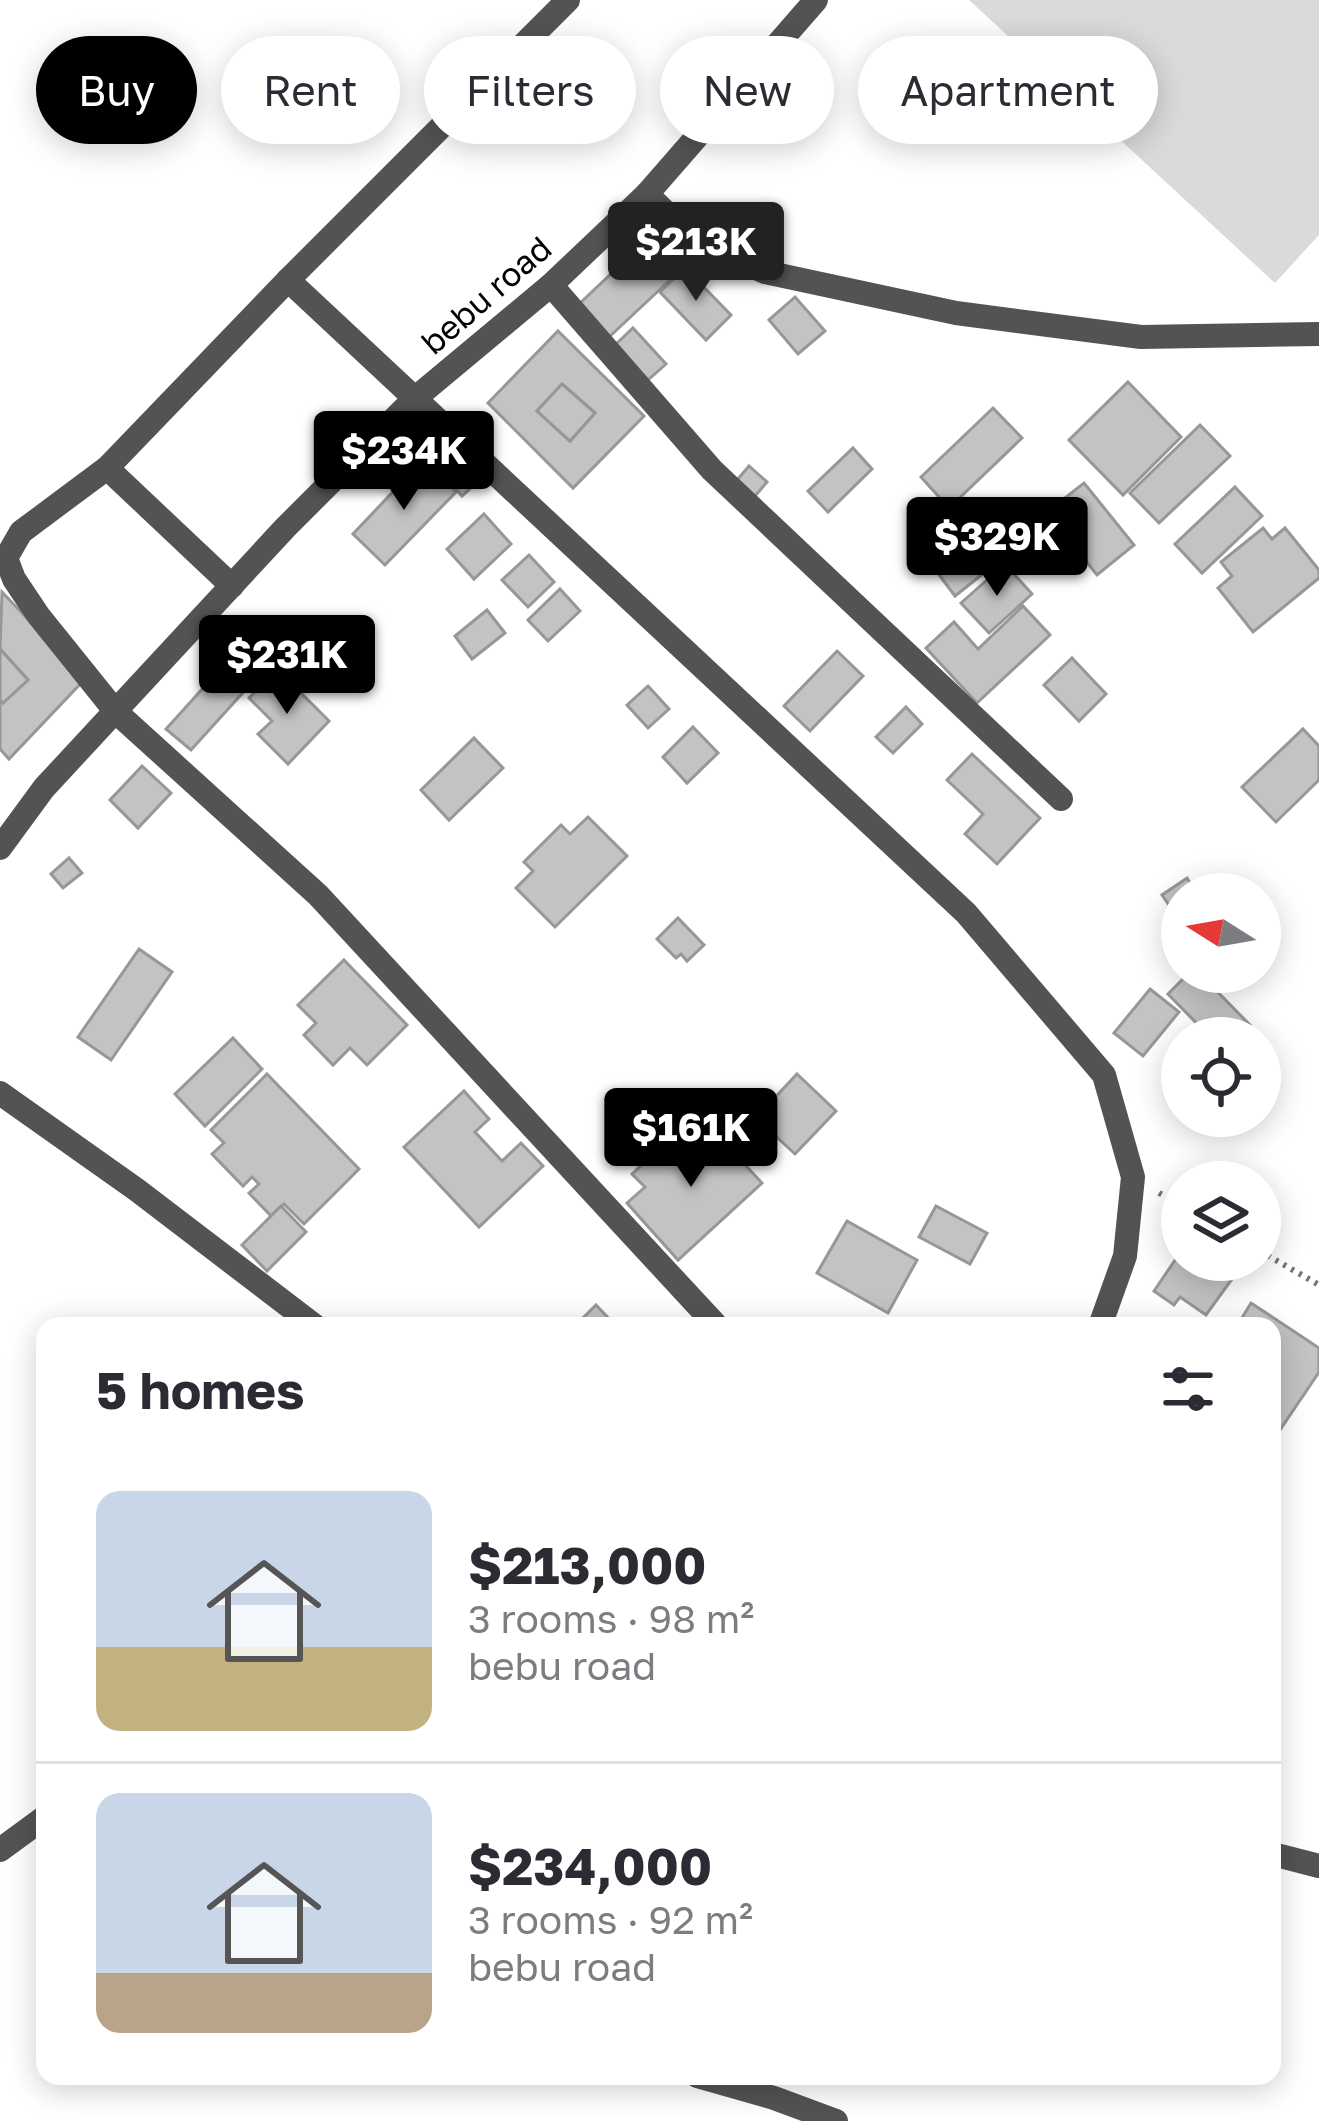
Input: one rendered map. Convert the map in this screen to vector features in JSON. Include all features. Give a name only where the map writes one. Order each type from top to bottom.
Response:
[{"type":"street","points":[[568,0],[107,468],[21,532],[6,558],[38,615],[116,712],[318,895],[709,1317]]},
{"type":"street","name":"bebu road","points":[[0,848],[44,788],[285,528],[413,400],[551,285],[646,194],[816,0]]},
{"type":"street","points":[[646,194],[695,241],[766,272],[956,313],[1141,337],[1319,334]]},
{"type":"street","points":[[288,280],[966,913],[1104,1076],[1133,1177],[1125,1256],[1103,1317]]},
{"type":"street","points":[[551,285],[712,470],[1061,799]]},
{"type":"street","points":[[107,468],[232,586]]},
{"type":"street","points":[[0,1093],[303,1317]]},
{"type":"street","points":[[0,1850],[36,1824]]},
{"type":"street","points":[[1281,1856],[1319,1865]]},
{"type":"street","points":[[728,2085],[836,2121]]},
{"type":"path","points":[[1281,1263],[1319,1285]]},
{"type":"shaded area","points":[[969,0],[1319,0],[1319,235],[1275,283],[1125,144],[1158,144],[1158,36],[1008,36]]},
{"type":"building","points":[[656,231],[687,264],[607,339],[576,307]]},
{"type":"building","points":[[685,268],[731,315],[706,340],[660,292]]},
{"type":"building","points":[[795,297],[825,331],[798,354],[769,320]]},
{"type":"building","points":[[633,328],[666,364],[648,380],[615,345]]},
{"type":"building","points":[[558,331],[644,416],[573,488],[488,403]],"holes":[[[562,384],[595,413],[570,441],[537,411]]]},
{"type":"building","points":[[1128,382],[1181,437],[1123,495],[1069,440]]},
{"type":"building","points":[[562,384],[595,413],[570,441],[537,411]]},
{"type":"building","points":[[993,408],[1022,438],[949,508],[921,477]]},
{"type":"building","points":[[1200,425],[1230,456],[1159,523],[1130,493]]},
{"type":"building","points":[[446,433],[484,476],[462,496],[424,453]]},
{"type":"building","points":[[853,448],[872,469],[828,512],[808,491]]},
{"type":"building","points":[[423,460],[456,492],[385,565],[353,534]]},
{"type":"building","points":[[749,466],[767,482],[755,496],[737,480]]},
{"type":"building","points":[[1084,483],[1134,545],[1097,575],[1047,512]]},
{"type":"building","points":[[1235,487],[1262,516],[1202,573],[1175,544]]},
{"type":"building","points":[[484,514],[511,544],[474,579],[447,549]]},
{"type":"building","points":[[1263,528],[1272,539],[1285,528],[1319,570],[1319,578],[1253,632],[1218,588],[1232,576],[1221,562]]},
{"type":"building","points":[[963,546],[984,573],[955,596],[934,568]]},
{"type":"building","points":[[529,555],[554,582],[528,607],[502,580]]},
{"type":"building","points":[[1005,564],[1032,594],[989,633],[961,603]]},
{"type":"building","points":[[560,589],[580,611],[548,641],[528,620]]},
{"type":"building","points":[[2,592],[85,679],[9,759],[0,749],[0,700],[3,703],[28,680],[0,649]]},
{"type":"building","points":[[1023,606],[1050,635],[977,703],[926,648],[954,622],[978,649]]},
{"type":"building","points":[[487,610],[505,633],[472,659],[455,636]]},
{"type":"building","points":[[243,644],[267,666],[191,750],[166,729]]},
{"type":"building","points":[[0,649],[28,680],[3,703],[0,700]]},
{"type":"building","points":[[837,651],[863,676],[810,731],[784,706]]},
{"type":"building","points":[[1072,658],[1106,694],[1079,721],[1044,685]]},
{"type":"building","points":[[277,669],[329,721],[288,764],[258,734],[272,721],[249,698]]},
{"type":"building","points":[[648,686],[669,709],[648,728],[627,705]]},
{"type":"building","points":[[906,707],[922,724],[893,753],[876,737]]},
{"type":"building","points":[[693,727],[718,753],[687,783],[663,757]]},
{"type":"building","points":[[1303,729],[1319,746],[1319,780],[1276,822],[1242,787]]},
{"type":"building","points":[[474,738],[503,768],[449,820],[421,790]]},
{"type":"building","points":[[972,754],[1040,818],[997,864],[965,834],[983,814],[947,780]]},
{"type":"building","points":[[142,766],[171,793],[138,828],[110,800]]},
{"type":"building","points":[[588,817],[627,856],[555,927],[516,888],[533,871],[524,862],[561,825],[570,834]]},
{"type":"building","points":[[69,858],[82,873],[63,888],[51,874]]},
{"type":"building","points":[[678,918],[704,945],[687,961],[681,954],[676,958],[657,939]]},
{"type":"building","points":[[139,949],[172,972],[111,1060],[78,1037]]},
{"type":"building","points":[[344,960],[407,1025],[367,1065],[350,1048],[333,1065],[304,1035],[316,1023],[298,1005]]},
{"type":"building","points":[[1150,989],[1179,1012],[1175,1017],[1161,1017],[1161,1034],[1143,1056],[1114,1033]]},
{"type":"building","points":[[1219,993],[1242,1017],[1190,1017],[1168,994]]},
{"type":"building","points":[[233,1038],[262,1069],[205,1126],[175,1094]]},
{"type":"building","points":[[267,1074],[359,1169],[304,1224],[284,1204],[271,1216],[249,1193],[259,1184],[252,1177],[243,1186],[212,1154],[224,1143],[211,1130]]},
{"type":"building","points":[[797,1074],[836,1111],[795,1154],[756,1118]]},
{"type":"building","points":[[464,1091],[489,1119],[475,1132],[502,1161],[521,1143],[543,1166],[479,1227],[404,1147]]},
{"type":"building","points":[[712,1129],[762,1183],[678,1260],[627,1203],[645,1187],[632,1174],[674,1135],[689,1150]]},
{"type":"building","points":[[281,1206],[306,1232],[267,1271],[242,1245]]},
{"type":"building","points":[[936,1206],[987,1233],[970,1264],[919,1237]]},
{"type":"building","points":[[847,1221],[917,1260],[888,1313],[817,1273]]},
{"type":"building","points":[[1161,1281],[1231,1281],[1206,1315],[1180,1297],[1174,1305],[1154,1291]]},
{"type":"building","points":[[1251,1303],[1272,1317],[1242,1317]]},
{"type":"building","points":[[596,1305],[607,1317],[584,1317]]},
{"type":"building","points":[[1281,1323],[1319,1348],[1319,1372],[1281,1429]]}]
